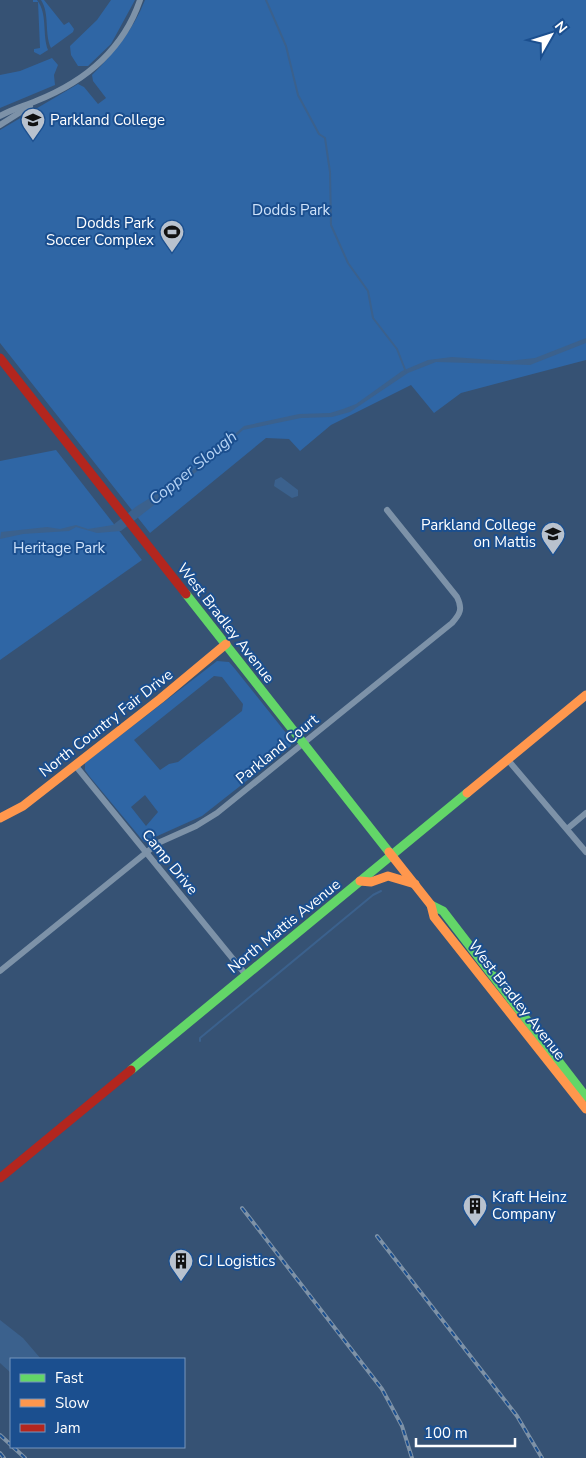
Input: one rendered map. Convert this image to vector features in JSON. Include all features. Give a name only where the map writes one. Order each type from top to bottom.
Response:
[{"type":"main road","name":"West Bradley Avenue","points":[[0,358],[392,855],[431,905],[434,917],[586,1109]]},
{"type":"main road","name":"North Country Fair Drive","points":[[0,818],[23,806],[75,766],[226,644]]},
{"type":"main road","name":"North Mattis Avenue","points":[[0,1178],[586,695]]},
{"type":"main road","points":[[360,881],[371,882],[388,876],[415,885]]},
{"type":"main road","name":"West Bradley Avenue","points":[[431,905],[443,911],[586,1096]]},
{"type":"street","points":[[0,125],[37,101],[82,78],[101,63],[124,34],[140,0]]},
{"type":"street","points":[[0,111],[37,101]]},
{"type":"street","points":[[0,116],[19,106]]},
{"type":"street","name":"Parkland Court","points":[[0,971],[146,852],[171,835],[205,821],[304,744],[452,623],[461,612],[457,597],[387,510]]},
{"type":"street","points":[[508,760],[586,852]]},
{"type":"street","name":"Camp Drive","points":[[75,766],[246,975]]},
{"type":"street","points":[[567,829],[586,813]]},
{"type":"green space","points":[[41,0],[44,0],[64,25],[69,22],[74,29],[73,32],[51,48],[44,5]]},
{"type":"green space","points":[[111,0],[135,0],[111,44],[88,66],[78,66],[71,55],[70,46],[97,20]]},
{"type":"green space","name":"Dodds Park","points":[[145,0],[586,0],[586,360],[461,393],[434,413],[411,385],[331,425],[300,451],[289,439],[266,438],[150,533],[0,343],[0,130],[78,84],[84,87],[98,104],[106,98],[93,81],[92,75],[123,40]]},
{"type":"green space","points":[[38,2],[43,11],[48,50],[40,55],[34,52],[34,49],[40,48]]},
{"type":"green space","points":[[52,58],[58,65],[54,75],[55,85],[0,108],[0,75],[20,71]]},
{"type":"green space","name":"Heritage Park","points":[[56,450],[142,560],[0,660],[0,461]]},
{"type":"green space","points":[[217,661],[229,662],[290,738],[291,746],[202,816],[144,842],[90,777],[85,770],[85,763]],"holes":[[[214,676],[222,677],[243,704],[242,711],[178,762],[169,764],[160,770],[134,740]],[[145,795],[158,812],[146,826],[131,807]]]},
{"type":"shaded area","points":[[586,338],[586,343],[530,365],[436,362],[408,373],[350,412],[332,417],[301,418],[243,430],[200,469],[121,531],[97,533],[76,527],[69,531],[23,534],[0,539],[1,532],[47,527],[60,529],[76,525],[88,529],[113,525],[137,506],[186,476],[244,426],[299,414],[330,413],[343,409],[356,404],[402,371],[428,360],[452,357],[508,361],[535,358]]},
{"type":"shaded area","points":[[281,477],[298,490],[298,496],[292,498],[274,486],[275,480]]},
{"type":"shaded area","points":[[0,1320],[23,1338],[40,1358],[10,1358],[10,1372],[0,1363]]},
{"type":"waterway","points":[[266,0],[286,46],[298,95],[319,134],[325,138],[330,172],[331,225],[348,263],[368,291],[373,318],[397,349],[406,372]]},
{"type":"waterway","points":[[200,1041],[200,1038],[373,895],[381,891]]},
{"type":"railway","points":[[242,1208],[382,1389],[402,1426],[412,1458]]},
{"type":"railway","points":[[377,1236],[517,1416],[542,1458]]},
{"type":"railway","points":[[0,1435],[10,1444]]},
{"type":"railway","points":[[14,1448],[25,1458]]},
{"type":"railway","points":[[0,1453],[4,1458]]},
{"type":"traffic: fast","points":[[186,594],[389,852]]},
{"type":"traffic: fast","points":[[131,1070],[467,793]]},
{"type":"traffic: fast","points":[[431,905],[443,911],[586,1097]]},
{"type":"traffic: slow","points":[[0,818],[23,806],[160,699],[226,644]]},
{"type":"traffic: slow","points":[[467,793],[586,695]]},
{"type":"traffic: slow","points":[[389,852],[431,905],[434,917],[586,1109]]},
{"type":"traffic: slow","points":[[360,881],[371,882],[388,876],[415,884]]},
{"type":"traffic: jam","points":[[0,358],[186,594]]},
{"type":"traffic: jam","points":[[0,1178],[131,1070]]},
{"type":"place","name":"Parkland College","points":[[33,141]]},
{"type":"place","name":"Dodds Park Soccer Complex","points":[[172,253]]},
{"type":"place","name":"Parkland College on Mattis","points":[[553,555]]},
{"type":"place","name":"Kraft Heinz Company","points":[[475,1227]]},
{"type":"place","name":"CJ Logistics","points":[[181,1282]]},
{"type":"water label","name":"Copper Slough","points":[[193,468]]}]
